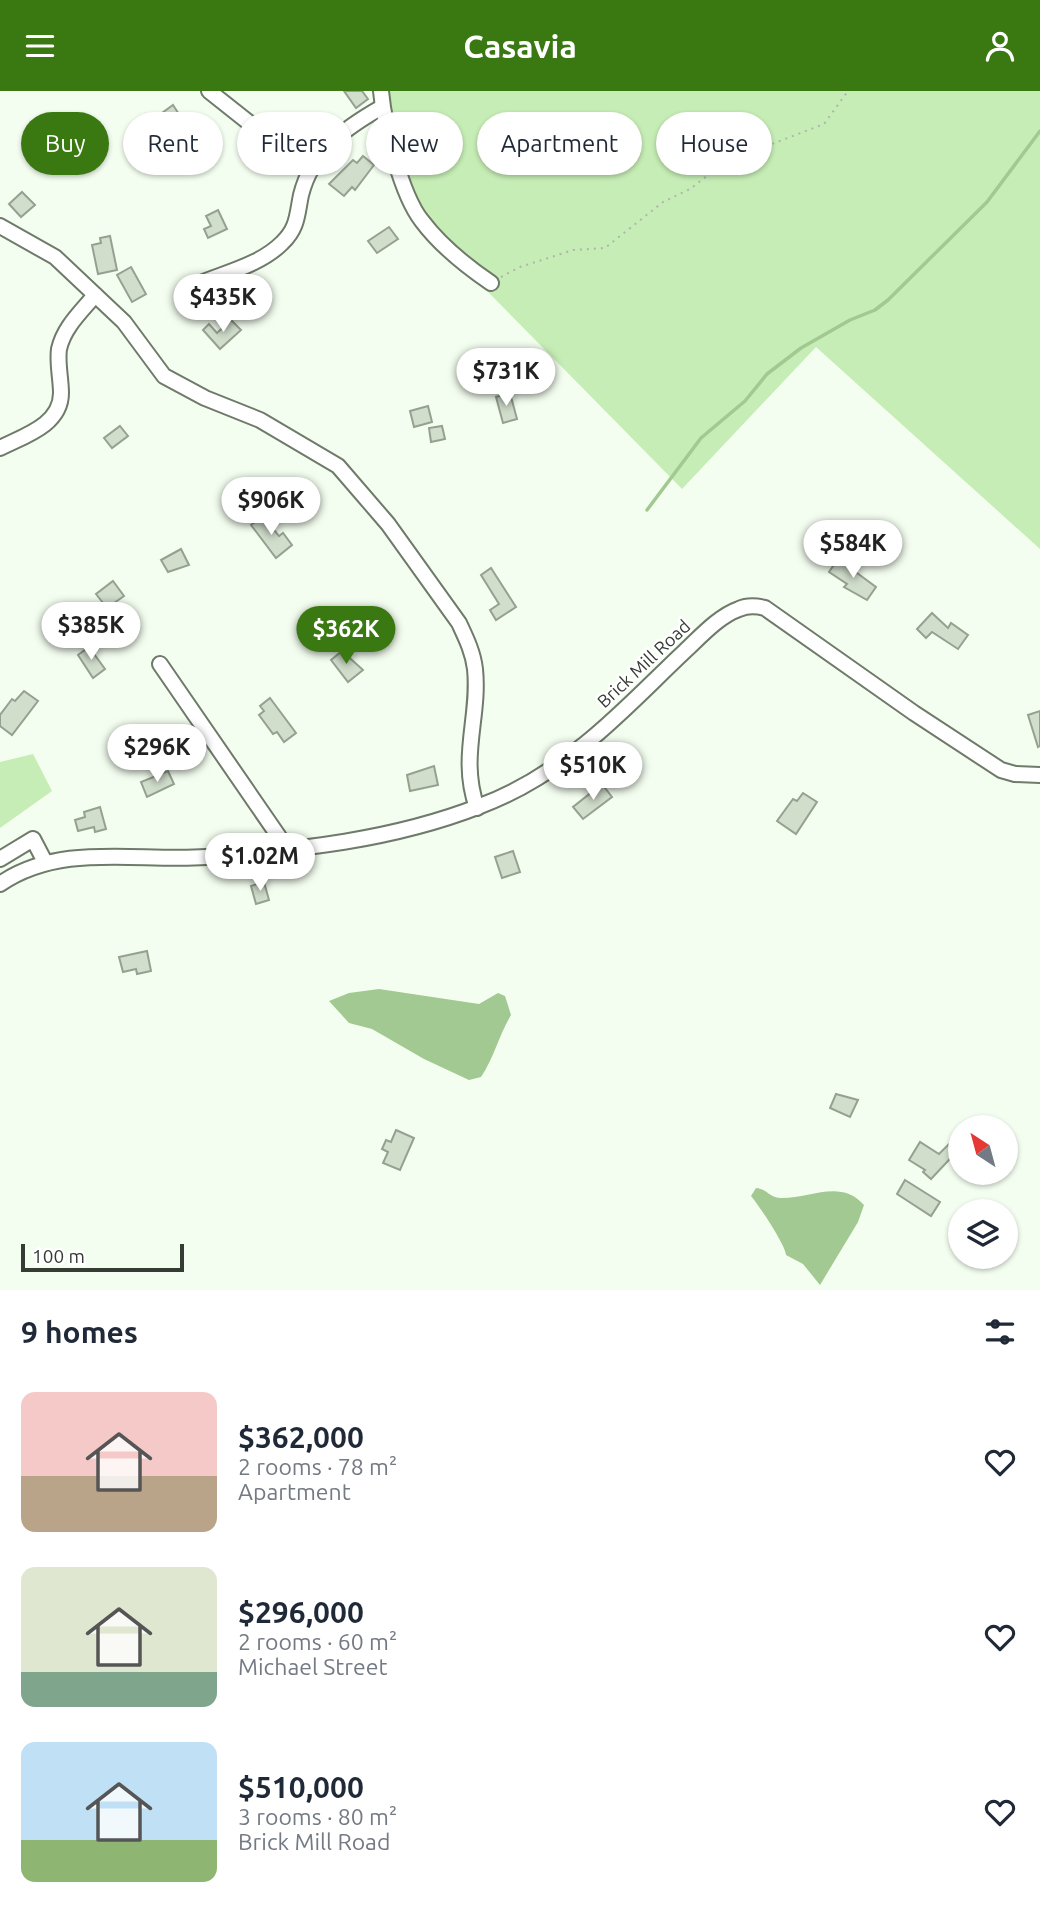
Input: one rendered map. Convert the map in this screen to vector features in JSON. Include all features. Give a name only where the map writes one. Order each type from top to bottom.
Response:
[{"type":"street","points":[[209,91],[237,113]]},
{"type":"street","points":[[381,91],[382,107],[394,152],[420,220],[466,265],[491,283]]},
{"type":"street","points":[[352,127],[382,107]]},
{"type":"street","points":[[201,283],[265,257],[284,242],[299,217],[301,196],[309,175]]},
{"type":"street","points":[[0,226],[55,257],[136,335],[164,376],[205,398],[260,420],[338,466],[388,524],[458,623],[473,658],[475,690],[468,771],[477,808]]},
{"type":"street","points":[[0,448],[37,429],[52,417],[61,396],[59,351],[66,330],[95,295]]},
{"type":"street","name":"Brick Mill Road","points":[[0,884],[45,862],[92,857],[196,858],[363,840],[414,830],[477,808],[548,772],[586,743],[702,635],[739,609],[756,605],[765,608],[914,713],[1001,770],[1015,774],[1040,775]]},
{"type":"street","points":[[160,664],[286,847]]},
{"type":"street","points":[[0,859],[33,839],[45,862]]},
{"type":"path","points":[[491,283],[520,267],[573,250],[605,248],[663,202],[690,189],[725,162],[824,124],[848,91]]},
{"type":"shaded area","points":[[378,91],[1040,91],[1040,549],[816,347],[682,489],[428,231],[408,175],[463,175],[463,112],[386,112]]},
{"type":"shaded area","points":[[33,754],[52,791],[0,828],[0,762]]},
{"type":"shaded area","points":[[379,989],[479,1004],[498,993],[505,996],[511,1015],[481,1077],[469,1080],[424,1059],[372,1029],[349,1023],[329,1001],[349,993]]},
{"type":"shaded area","points":[[756,1188],[780,1198],[835,1191],[855,1197],[864,1205],[858,1222],[820,1285],[803,1264],[786,1255],[777,1234],[751,1196]]},
{"type":"building","points":[[344,91],[362,91],[368,99],[356,108]]},
{"type":"building","points":[[173,105],[178,112],[163,112]]},
{"type":"building","points":[[363,156],[366,158],[366,175],[355,190],[352,187],[344,196],[329,184],[338,175],[352,175],[352,161],[357,163]]},
{"type":"building","points":[[22,192],[35,205],[21,217],[9,204]]},
{"type":"building","points":[[218,210],[227,229],[208,238],[204,229],[211,226],[206,216]]},
{"type":"building","points":[[389,227],[398,239],[377,253],[368,241]]},
{"type":"building","points":[[110,236],[117,270],[98,274],[92,245],[101,243],[100,238]]},
{"type":"building","points":[[131,267],[146,294],[132,302],[117,275]]},
{"type":"building","points":[[231,320],[241,330],[220,349],[203,330],[209,324],[217,333]]},
{"type":"building","points":[[510,393],[517,419],[503,423],[496,397]]},
{"type":"building","points":[[428,406],[432,422],[414,427],[410,411]]},
{"type":"building","points":[[120,426],[128,436],[112,448],[104,438]]},
{"type":"building","points":[[442,426],[445,439],[431,442],[429,428]]},
{"type":"building","points":[[263,516],[279,536],[283,533],[292,545],[276,558],[251,525]]},
{"type":"building","points":[[181,549],[189,565],[168,572],[161,560]]},
{"type":"building","points":[[838,559],[876,587],[867,600],[844,587],[847,584],[829,572]]},
{"type":"building","points":[[491,568],[516,607],[496,620],[490,610],[499,604],[481,575]]},
{"type":"building","points":[[113,581],[124,596],[107,608],[96,594]]},
{"type":"building","points":[[932,613],[948,628],[951,623],[968,635],[958,649],[932,632],[926,638],[917,629]]},
{"type":"building","points":[[89,647],[105,669],[93,678],[78,655]]},
{"type":"building","points":[[342,651],[363,670],[348,682],[331,660]]},
{"type":"building","points":[[24,691],[38,701],[12,735],[0,726],[0,715],[12,699],[15,701]]},
{"type":"building","points":[[270,698],[296,733],[284,742],[277,732],[273,734],[259,715],[264,711],[260,706]]},
{"type":"building","points":[[1040,711],[1040,746],[1038,747],[1028,715]]},
{"type":"building","points":[[434,766],[438,785],[410,791],[407,775]]},
{"type":"building","points":[[168,771],[174,784],[147,797],[141,782]]},
{"type":"building","points":[[602,784],[612,797],[583,819],[573,807]]},
{"type":"building","points":[[803,793],[817,802],[796,834],[777,821],[793,799],[797,801]]},
{"type":"building","points":[[100,807],[106,829],[95,832],[94,827],[78,831],[75,820],[85,817],[84,812]]},
{"type":"building","points":[[513,851],[520,872],[502,878],[495,857]]},
{"type":"building","points":[[264,882],[269,900],[256,904],[251,886]]},
{"type":"building","points":[[147,951],[151,971],[137,974],[136,969],[123,972],[119,957]]},
{"type":"building","points":[[836,1094],[858,1100],[850,1117],[830,1108]]},
{"type":"building","points":[[396,1130],[414,1138],[400,1170],[383,1163],[388,1152],[382,1149],[386,1140],[391,1142]]},
{"type":"building","points":[[920,1142],[939,1154],[948,1145],[948,1161],[931,1179],[923,1172],[925,1170],[909,1160]]},
{"type":"building","points":[[905,1180],[940,1202],[931,1216],[897,1194]]},
{"type":"waterway","points":[[647,510],[701,438],[745,401],[767,374],[801,348],[850,320],[875,310],[888,300],[987,202],[1040,131]]}]
